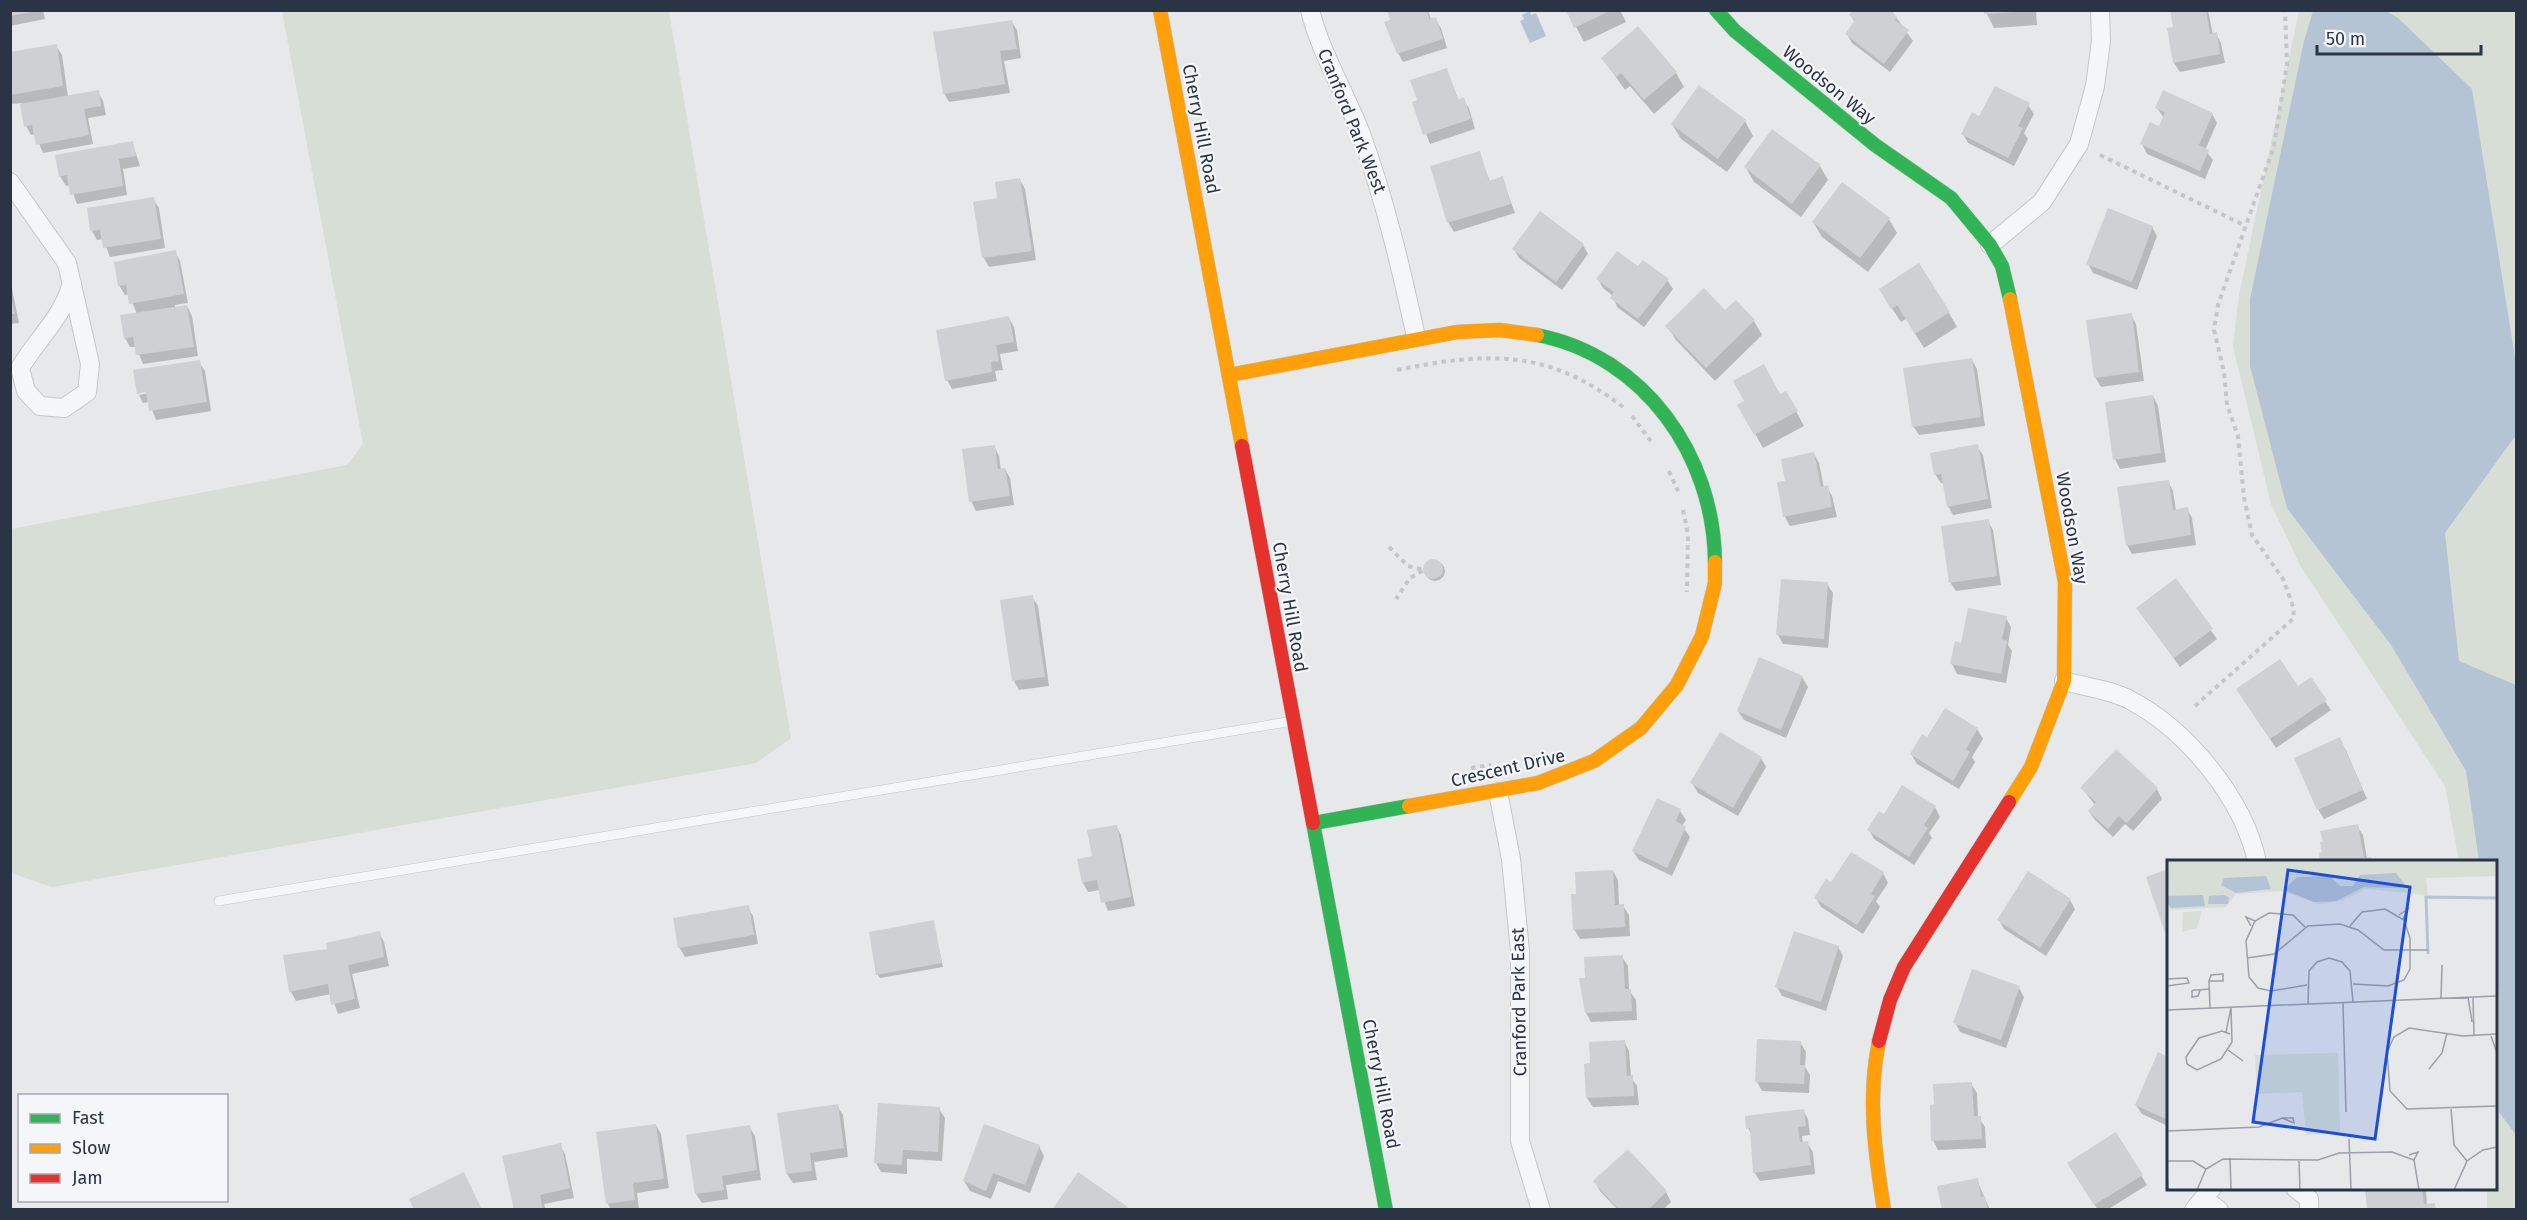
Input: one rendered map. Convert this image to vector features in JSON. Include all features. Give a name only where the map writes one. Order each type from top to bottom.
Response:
[{"type":"street","name":"Cherry Hill Road","points":[[1160,10],[1386,1209]]},
{"type":"street","name":"Cranford Park West","points":[[1310,10],[1320,42],[1374,170],[1398,255],[1416,337]]},
{"type":"street","name":"Woodson Way","points":[[1716,10],[1735,31],[1875,145],[1951,198],[1990,245],[2002,267],[2018,332],[2066,582],[2064,681],[2031,767],[1918,944],[1887,1007],[1874,1055],[1870,1107],[1873,1144],[1884,1209]]},
{"type":"street","points":[[1990,245],[2042,202],[2079,144],[2095,86],[2101,41],[2100,10]]},
{"type":"street","points":[[10,182],[67,263],[72,283],[90,364],[87,392],[64,408],[40,406],[26,391],[20,368],[32,347],[58,316],[68,299],[72,283]]},
{"type":"street","name":"Crescent Drive","points":[[1229,375],[1416,337],[1473,330],[1515,330],[1565,342],[1607,363],[1645,391],[1678,432],[1700,473],[1714,523],[1715,568],[1708,617],[1694,657],[1666,703],[1634,736],[1609,755],[1553,779],[1498,792],[1314,823]]},
{"type":"street","points":[[2064,681],[2129,699],[2177,732],[2220,779],[2254,847],[2257,860]]},
{"type":"street","name":"Cranford Park East","points":[[1498,792],[1511,859],[1519,941],[1520,1140],[1541,1209]]},
{"type":"street","points":[[2298,1190],[2309,1199],[2309,1209]]},
{"type":"lane","points":[[219,901],[1293,721]]},
{"type":"path","points":[[2195,706],[2293,619],[2294,609],[2283,579],[2252,535],[2244,498],[2238,436],[2227,405],[2224,372],[2214,330],[2218,305],[2274,146],[2287,64],[2285,10]]},
{"type":"path","points":[[2100,155],[2246,226]]},
{"type":"path","points":[[1396,370],[1447,360],[1484,356],[1531,361],[1566,372],[1602,391],[1626,410],[1646,432],[1658,453]]},
{"type":"path","points":[[1664,463],[1680,495]]},
{"type":"path","points":[[1682,505],[1688,534],[1686,600]]},
{"type":"path","points":[[1389,547],[1408,566],[1424,570],[1410,578],[1396,599]]},
{"type":"path","points":[[1513,762],[1543,754]]},
{"type":"path","points":[[1471,768],[1503,764]]},
{"type":"shaded area","points":[[282,11],[669,11],[791,738],[756,763],[52,887],[11,873],[11,529],[347,465],[363,444]]},
{"type":"shaded area","points":[[2299,11],[2516,11],[2516,1209],[2487,1209],[2487,1190],[2497,1190],[2497,860],[2459,860],[2445,786],[2300,565],[2271,504],[2233,346],[2239,295]]},
{"type":"water","points":[[1530,11],[1531,15],[1536,13],[1546,36],[1530,43],[1520,21],[1524,19],[1522,15]]},
{"type":"water","points":[[2313,11],[2386,11],[2398,18],[2472,89],[2516,364],[2516,435],[2445,533],[2459,661],[2516,685],[2516,1135],[2499,1112],[2497,860],[2479,860],[2466,771],[2391,645],[2287,508],[2250,366],[2250,299],[2304,41]]},
{"type":"building","points":[[10,10],[32,10],[32,12],[10,16]]},
{"type":"building","points":[[1387,10],[1427,10],[1429,19],[1436,17],[1443,39],[1397,54],[1384,22],[1390,20]]},
{"type":"building","points":[[1566,10],[1612,10],[1574,28]]},
{"type":"building","points":[[1853,10],[1889,10],[1897,17],[1895,20],[1909,30],[1884,64],[1845,34],[1855,20],[1849,15]]},
{"type":"building","points":[[1984,10],[2017,10],[2017,12],[1984,14]]},
{"type":"building","points":[[2170,10],[2206,10],[2210,34],[2217,32],[2220,54],[2173,63],[2167,28],[2173,27]]},
{"type":"building","points":[[1012,20],[1017,49],[1000,51],[1005,84],[943,94],[933,32]]},
{"type":"building","points":[[1638,26],[1677,72],[1644,100],[1621,73],[1616,77],[1601,58]]},
{"type":"building","points":[[57,44],[63,86],[10,95],[10,52]]},
{"type":"building","points":[[1447,68],[1458,100],[1464,97],[1471,119],[1423,135],[1412,102],[1417,100],[1410,80]]},
{"type":"building","points":[[1699,85],[1746,120],[1718,159],[1671,124]]},
{"type":"building","points":[[1995,86],[2030,103],[2018,126],[2023,128],[2008,158],[1961,134],[1972,112],[1979,116]]},
{"type":"building","points":[[99,90],[101,106],[84,109],[89,135],[36,145],[32,125],[24,127],[20,104]]},
{"type":"building","points":[[2163,90],[2213,113],[2199,145],[2209,150],[2200,171],[2140,144],[2150,122],[2159,126],[2165,112],[2155,108]]},
{"type":"building","points":[[1772,129],[1821,165],[1792,204],[1744,167]]},
{"type":"building","points":[[133,141],[136,156],[119,159],[123,186],[70,195],[67,175],[59,177],[55,155]]},
{"type":"building","points":[[1480,151],[1489,181],[1503,176],[1511,204],[1447,223],[1430,166]]},
{"type":"building","points":[[1020,178],[1032,251],[982,258],[973,202],[997,198],[995,182]]},
{"type":"building","points":[[1842,182],[1890,218],[1860,258],[1812,222]]},
{"type":"building","points":[[154,197],[161,239],[103,248],[100,230],[90,231],[87,208]]},
{"type":"building","points":[[2108,208],[2153,226],[2132,282],[2086,264]]},
{"type":"building","points":[[1540,211],[1584,244],[1556,282],[1512,249]]},
{"type":"building","points":[[176,250],[184,294],[129,304],[126,285],[118,286],[114,262]]},
{"type":"building","points":[[1617,251],[1638,266],[1643,260],[1669,279],[1638,319],[1610,298],[1614,292],[1596,279]]},
{"type":"building","points":[[1919,263],[1950,312],[1915,334],[1897,305],[1891,309],[1879,289]]},
{"type":"building","points":[[1704,288],[1725,310],[1736,300],[1755,320],[1706,368],[1665,326]]},
{"type":"building","points":[[10,295],[15,314],[10,314]]},
{"type":"building","points":[[187,305],[194,347],[136,355],[133,337],[124,339],[120,315]]},
{"type":"building","points":[[2132,313],[2139,372],[2094,378],[2086,320]]},
{"type":"building","points":[[1009,316],[1014,342],[996,345],[999,361],[991,362],[992,372],[945,381],[936,330]]},
{"type":"building","points":[[1972,358],[1981,417],[1912,427],[1903,368]]},
{"type":"building","points":[[200,360],[207,402],[149,411],[146,392],[137,394],[133,370]]},
{"type":"building","points":[[1764,364],[1780,394],[1786,391],[1798,411],[1754,435],[1737,405],[1744,401],[1733,381]]},
{"type":"building","points":[[2153,395],[2161,453],[2113,460],[2105,402]]},
{"type":"building","points":[[1978,444],[1988,499],[1947,507],[1941,474],[1934,475],[1930,453]]},
{"type":"building","points":[[995,445],[998,469],[1005,468],[1010,496],[969,502],[962,449]]},
{"type":"building","points":[[1814,452],[1821,487],[1828,485],[1832,507],[1783,517],[1777,482],[1785,481],[1781,459]]},
{"type":"building","points":[[2169,480],[2173,510],[2188,507],[2191,535],[2126,546],[2117,487]]},
{"type":"building","points":[[1989,519],[1997,576],[1949,583],[1941,526]]},
{"type":"building","points":[[1433,559],[1440,562],[1443,569],[1440,576],[1433,579],[1426,576],[1423,569],[1426,562]]},
{"type":"building","points":[[2176,578],[2213,629],[2174,658],[2136,608]]},
{"type":"building","points":[[1781,579],[1828,582],[1824,639],[1776,635]]},
{"type":"building","points":[[1033,595],[1045,677],[1012,681],[1000,600]]},
{"type":"building","points":[[1968,608],[2007,616],[2002,639],[2007,641],[2001,674],[1950,664],[1955,641],[1961,643]]},
{"type":"building","points":[[1759,657],[1803,676],[1781,730],[1737,711]]},
{"type":"building","points":[[2280,659],[2298,686],[2311,677],[2327,700],[2270,739],[2236,689]]},
{"type":"building","points":[[1945,708],[1978,728],[1966,749],[1970,752],[1953,781],[1910,754],[1922,734],[1927,737]]},
{"type":"building","points":[[1720,732],[1762,757],[1733,808],[1690,783]]},
{"type":"building","points":[[2340,737],[2363,790],[2317,810],[2294,758]]},
{"type":"building","points":[[2116,749],[2158,788],[2127,823],[2119,816],[2108,829],[2088,811],[2096,802],[2080,788]]},
{"type":"building","points":[[1902,785],[1936,806],[1924,825],[1928,828],[1909,857],[1867,830],[1879,811],[1884,814]]},
{"type":"building","points":[[1657,798],[1681,809],[1676,821],[1686,827],[1667,868],[1632,851]]},
{"type":"building","points":[[2358,824],[2364,858],[2371,857],[2372,860],[2320,860],[2319,853],[2322,852],[2320,842],[2323,842],[2320,831]]},
{"type":"building","points":[[1117,825],[1131,897],[1101,903],[1097,880],[1082,883],[1077,859],[1092,856],[1087,830]]},
{"type":"building","points":[[1851,852],[1884,872],[1871,894],[1875,896],[1857,925],[1814,898],[1826,879],[1831,882]]},
{"type":"building","points":[[2167,869],[2167,932],[2165,933],[2146,877]]},
{"type":"building","points":[[1613,870],[1615,905],[1624,904],[1625,927],[1573,930],[1571,894],[1576,894],[1575,872]]},
{"type":"building","points":[[2028,871],[2071,899],[2040,948],[1997,920]]},
{"type":"building","points":[[749,905],[754,935],[678,948],[673,918]]},
{"type":"building","points":[[934,920],[942,963],[876,975],[869,932]]},
{"type":"building","points":[[380,931],[384,957],[348,965],[355,999],[331,1005],[328,984],[289,992],[283,955],[327,949],[326,943]]},
{"type":"building","points":[[1794,931],[1839,946],[1821,1002],[1775,987]]},
{"type":"building","points":[[1623,955],[1625,989],[1631,989],[1632,1011],[1585,1013],[1579,978],[1585,978],[1584,957]]},
{"type":"building","points":[[1972,969],[2020,986],[2001,1040],[1953,1023]]},
{"type":"building","points":[[1757,1039],[1801,1041],[1800,1065],[1805,1065],[1804,1084],[1755,1082]]},
{"type":"building","points":[[1625,1040],[1627,1076],[1633,1075],[1634,1096],[1586,1098],[1584,1064],[1590,1063],[1589,1042]]},
{"type":"building","points":[[2158,1052],[2167,1056],[2167,1120],[2135,1105]]},
{"type":"building","points":[[1972,1082],[1974,1116],[1981,1116],[1982,1139],[1931,1141],[1930,1105],[1934,1104],[1933,1084]]},
{"type":"building","points":[[878,1103],[940,1107],[938,1152],[903,1150],[902,1165],[874,1163]]},
{"type":"building","points":[[838,1104],[844,1148],[810,1153],[812,1171],[786,1174],[777,1113]]},
{"type":"building","points":[[1804,1109],[1806,1126],[1798,1127],[1800,1142],[1808,1141],[1811,1165],[1753,1173],[1750,1128],[1746,1129],[1745,1116]]},
{"type":"building","points":[[656,1124],[664,1179],[633,1183],[635,1200],[606,1204],[596,1132]]},
{"type":"building","points":[[984,1124],[1040,1145],[1025,1185],[993,1173],[986,1191],[963,1181]]},
{"type":"building","points":[[750,1125],[757,1170],[722,1176],[724,1190],[695,1194],[686,1135]]},
{"type":"building","points":[[2116,1132],[2143,1175],[2094,1205],[2067,1163]]},
{"type":"building","points":[[561,1143],[570,1188],[540,1195],[543,1210],[514,1210],[502,1156]]},
{"type":"building","points":[[1628,1149],[1667,1191],[1648,1210],[1619,1210],[1593,1181]]},
{"type":"building","points":[[464,1172],[482,1210],[414,1210],[409,1199]]},
{"type":"building","points":[[1078,1172],[1128,1207],[1126,1210],[1052,1210]]},
{"type":"building","points":[[1978,1178],[1981,1197],[1985,1196],[1988,1210],[1942,1210],[1937,1186]]},
{"type":"building","points":[[2365,1190],[2422,1190],[2424,1204],[2435,1203],[2436,1210],[2367,1210]]},
{"type":"traffic: fast","points":[[1716,10],[1735,31],[1875,145],[1951,198],[1990,245],[2002,266],[2010,299]]},
{"type":"traffic: fast","points":[[1537,335],[1576,346],[1610,364],[1641,388],[1666,417],[1687,449],[1702,485],[1711,523],[1715,562]]},
{"type":"traffic: fast","points":[[1314,823],[1409,806]]},
{"type":"traffic: fast","points":[[1313,823],[1386,1210]]},
{"type":"traffic: slow","points":[[1160,10],[1242,446]]},
{"type":"traffic: slow","points":[[2009,802],[2031,767],[2064,681],[2065,582],[2010,299]]},
{"type":"traffic: slow","points":[[1229,375],[1457,332],[1500,330],[1537,335]]},
{"type":"traffic: slow","points":[[1409,806],[1538,783],[1594,761],[1641,728],[1677,685],[1702,636],[1715,583],[1715,562]]},
{"type":"traffic: slow","points":[[1879,1041],[1875,1062],[1873,1104],[1875,1147],[1884,1210]]},
{"type":"traffic: jam","points":[[1242,446],[1313,823]]},
{"type":"traffic: jam","points":[[1879,1041],[1890,1000],[1904,967],[2009,802]]}]
